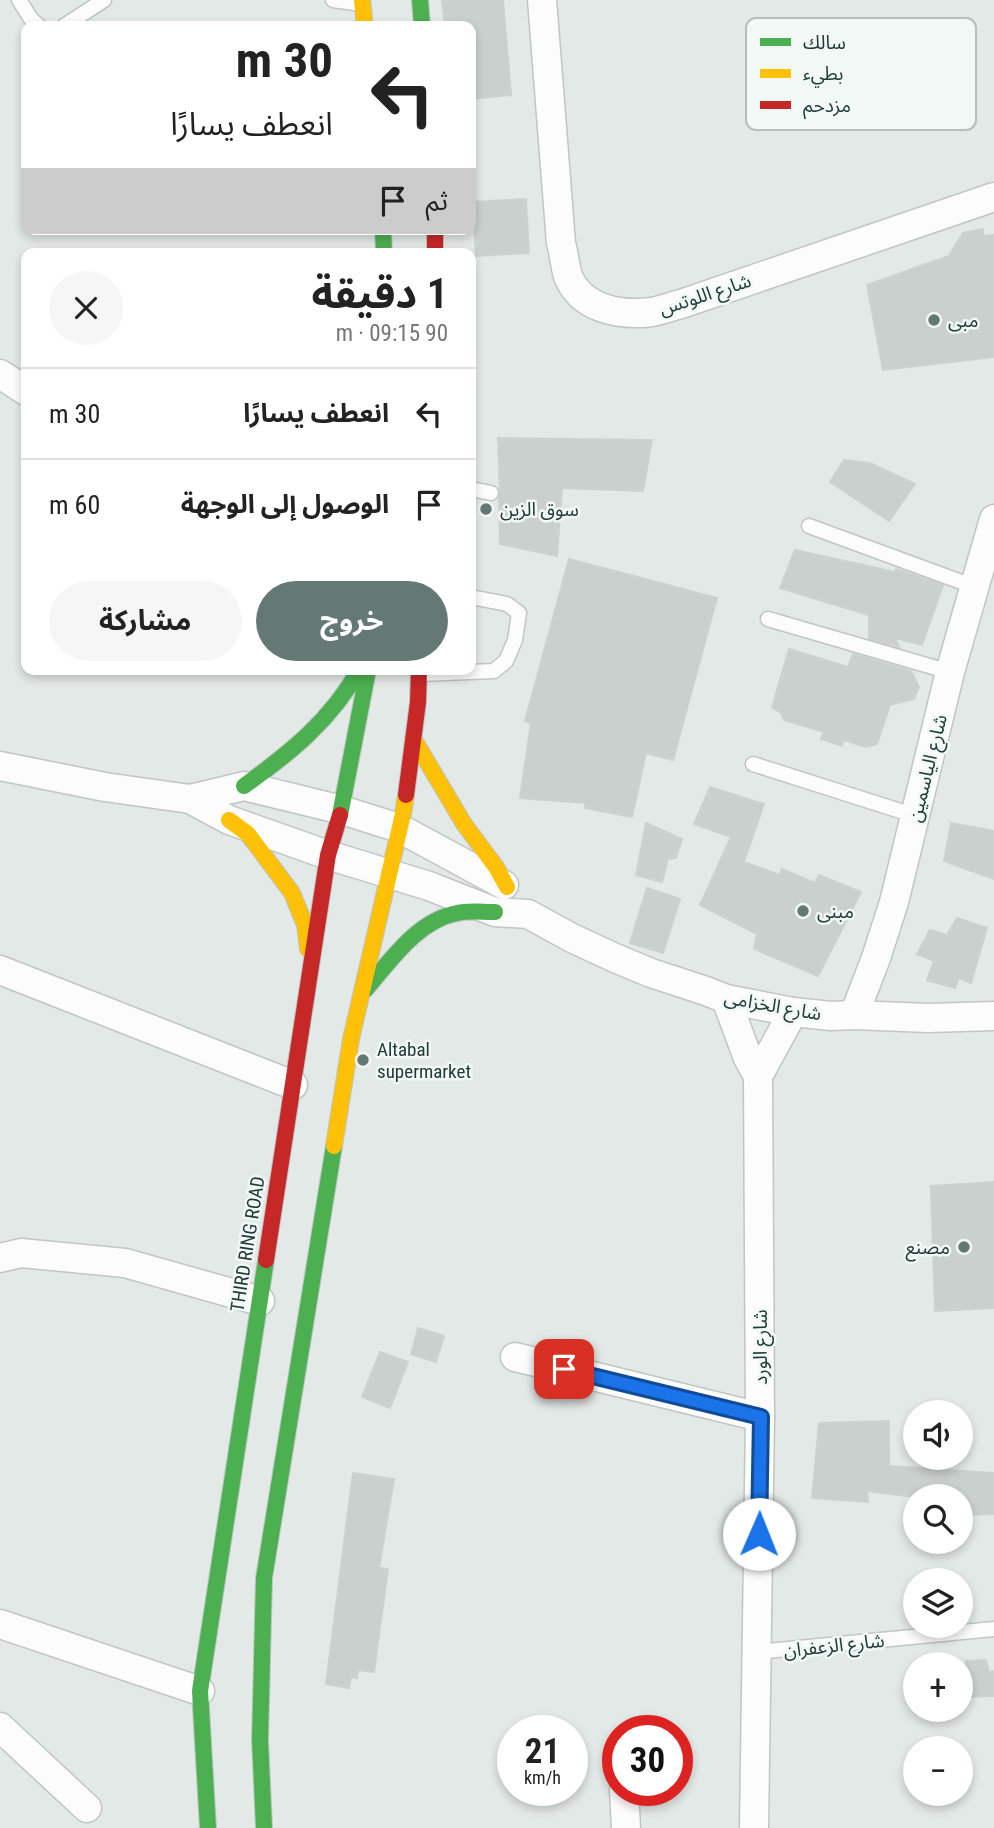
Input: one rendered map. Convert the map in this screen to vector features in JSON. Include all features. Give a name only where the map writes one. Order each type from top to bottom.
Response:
[{"type":"main road","points":[[420,0],[422,21]]},
{"type":"main road","points":[[363,2],[365,21]]},
{"type":"main road","points":[[244,786],[284,759],[310,734],[338,705],[356,675]]},
{"type":"main road","name":"THIRD RING ROAD","points":[[208,1828],[200,1691],[328,855],[342,810],[367,675]]},
{"type":"main road","points":[[264,1828],[260,1740],[264,1578],[351,1039],[403,814],[418,702],[419,675]]},
{"type":"main road","points":[[413,738],[464,824],[508,887]]},
{"type":"main road","points":[[229,820],[248,834],[292,893],[305,925],[310,973]]},
{"type":"main road","points":[[362,993],[403,946],[429,925],[452,914],[495,912]]},
{"type":"street","name":"شارع اللوتس","points":[[542,0],[561,243],[569,277],[580,295],[596,306],[617,312],[652,312],[663,309],[994,197]]},
{"type":"street","points":[[0,374],[21,388]]},
{"type":"street","name":"شارع الياسمين","points":[[855,1015],[894,902],[950,673],[994,519]]},
{"type":"street","points":[[0,766],[105,787],[190,799],[229,820],[328,855],[429,887],[495,912],[528,915]]},
{"type":"street","points":[[190,799],[244,786],[342,810],[399,828],[508,887],[528,915]]},
{"type":"street","name":"شارع الخزامى","points":[[528,915],[627,963],[726,999],[793,1012],[831,1016],[994,1016]]},
{"type":"street","points":[[0,970],[293,1085]]},
{"type":"street","name":"شارع الورد","points":[[726,999],[748,1058],[758,1076],[761,1417],[754,1828]]},
{"type":"street","points":[[758,1076],[793,1012]]},
{"type":"street","points":[[0,1258],[21,1254],[125,1263],[260,1301]]},
{"type":"street","points":[[515,1357],[761,1417]]},
{"type":"street","points":[[0,1624],[200,1691]]},
{"type":"street","points":[[0,1727],[87,1808]]},
{"type":"street","points":[[625,1806],[626,1828]]},
{"type":"lane","points":[[19,0],[33,21]]},
{"type":"lane","points":[[72,21],[104,0]]},
{"type":"lane","points":[[333,0],[363,2]]},
{"type":"lane","points":[[476,490],[491,493]]},
{"type":"lane","points":[[809,526],[975,587]]},
{"type":"lane","points":[[476,598],[508,604],[519,613],[515,640],[506,661],[494,671],[476,671]]},
{"type":"lane","points":[[768,620],[950,673]]},
{"type":"lane","points":[[753,764],[916,816]]},
{"type":"lane","name":"شارع الزعفران","points":[[757,1653],[994,1629]]},
{"type":"building","points":[[442,0],[503,0],[511,95],[476,98],[476,21],[444,21]]},
{"type":"building","points":[[526,199],[529,253],[476,256],[476,202]]},
{"type":"building","name":"مبى","points":[[983,229],[983,236],[994,235],[994,357],[883,370],[867,285],[949,256],[963,233]]},
{"type":"building","points":[[498,438],[652,440],[643,491],[562,488],[557,556],[500,544]]},
{"type":"building","points":[[844,460],[870,463],[915,484],[889,521],[830,482]]},
{"type":"building","points":[[795,550],[895,572],[896,569],[943,585],[922,645],[895,638],[899,647],[869,639],[869,615],[780,588]]},
{"type":"building","points":[[569,559],[717,598],[673,760],[646,753],[632,817],[585,808],[586,803],[520,798],[531,723],[525,721]]},
{"type":"building","points":[[789,649],[848,667],[853,654],[911,671],[919,687],[914,699],[890,705],[877,744],[866,747],[843,740],[842,746],[821,739],[824,732],[784,720],[781,713],[772,707]]},
{"type":"building","points":[[710,787],[764,804],[744,862],[780,875],[782,869],[815,883],[819,875],[861,892],[818,976],[754,949],[757,934],[700,905],[731,837],[694,824]]},
{"type":"building","points":[[646,823],[682,839],[676,858],[668,859],[662,882],[636,875]]},
{"type":"building","points":[[951,823],[994,831],[994,879],[944,861]]},
{"type":"building","points":[[647,888],[680,899],[663,953],[630,943]]},
{"type":"building","points":[[957,918],[987,928],[971,983],[959,978],[955,988],[927,980],[934,961],[917,954],[930,930],[947,935]]},
{"type":"building","name":"مصنع","points":[[994,1182],[994,1308],[935,1311],[931,1186]]},
{"type":"building","points":[[418,1328],[444,1336],[436,1362],[411,1354]]},
{"type":"building","points":[[380,1352],[408,1362],[390,1408],[362,1397]]},
{"type":"building","points":[[889,1421],[889,1466],[903,1467],[903,1470],[994,1473],[994,1514],[973,1515],[973,1484],[903,1484],[903,1496],[867,1491],[868,1502],[812,1498],[819,1423]]},
{"type":"building","points":[[353,1473],[394,1479],[379,1568],[388,1569],[374,1672],[358,1670],[357,1678],[351,1677],[349,1688],[326,1684]]},
{"type":"building","points":[[986,1660],[989,1672],[994,1671],[994,1696],[973,1697],[973,1661]]},
{"type":"traffic: fast","points":[[420,0],[422,21]]},
{"type":"traffic: fast","points":[[383,235],[384,248]]},
{"type":"traffic: fast","points":[[244,786],[308,734],[336,705],[356,675]]},
{"type":"traffic: fast","points":[[340,815],[367,675]]},
{"type":"traffic: fast","points":[[366,989],[395,954],[429,924],[462,912],[495,912]]},
{"type":"traffic: fast","points":[[264,1828],[260,1740],[264,1578],[334,1146]]},
{"type":"traffic: fast","points":[[208,1828],[200,1691],[266,1260]]},
{"type":"traffic: slow","points":[[362,0],[364,21]]},
{"type":"traffic: slow","points":[[413,738],[464,824],[496,867],[507,887]]},
{"type":"traffic: slow","points":[[334,1146],[351,1039],[406,795]]},
{"type":"traffic: slow","points":[[229,820],[248,834],[292,893],[305,925],[308,949]]},
{"type":"traffic: jam","points":[[435,235],[435,248]]},
{"type":"traffic: jam","points":[[406,795],[419,675]]},
{"type":"traffic: jam","points":[[266,1260],[328,855],[340,815]]},
{"type":"place","name":"مبى","points":[[934,320]]},
{"type":"place","name":"سوق الزين","points":[[486,509]]},
{"type":"place","name":"مبنى","points":[[803,911]]},
{"type":"place","name":"Altabal supermarket","points":[[363,1060]]},
{"type":"place","name":"مصنع","points":[[964,1247]]},
{"type":"route","points":[[564,1369],[761,1417],[759,1534]]}]
